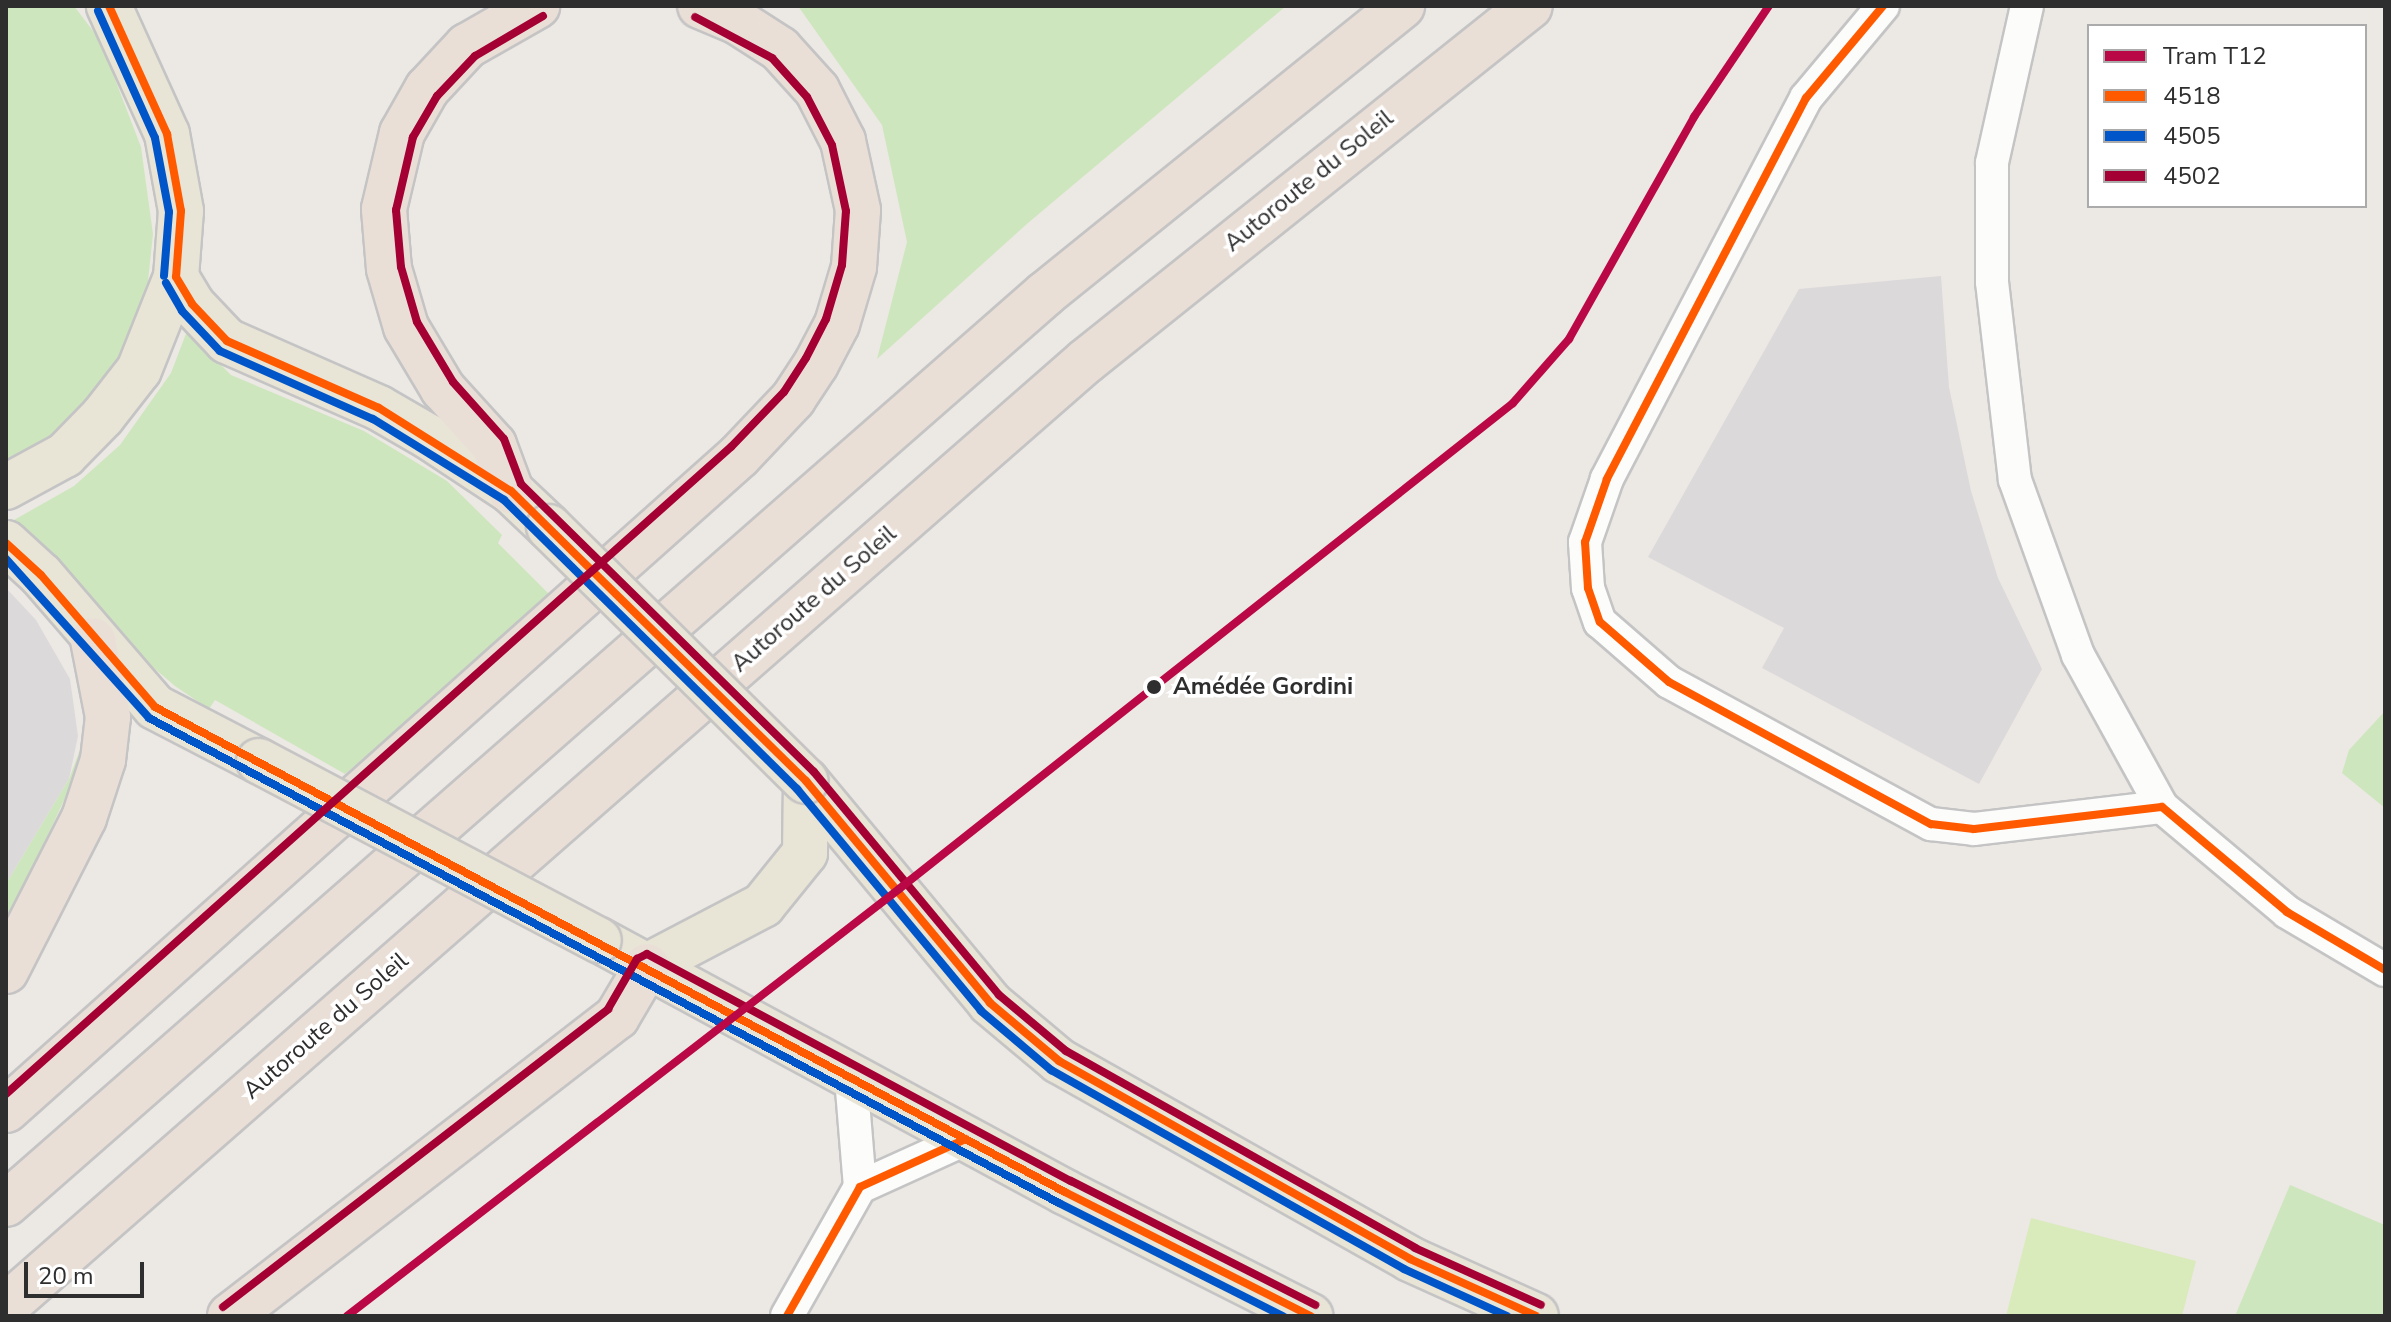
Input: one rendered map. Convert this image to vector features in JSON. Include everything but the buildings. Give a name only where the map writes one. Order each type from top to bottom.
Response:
[{"type":"highway","points":[[511,491],[494,445],[443,389],[406,327],[389,269],[384,209],[402,133],[427,89],[467,46],[537,6]]},
{"type":"highway","points":[[6,1110],[739,456],[793,399],[816,364],[837,324],[854,267],[858,210],[843,141],[817,90],[780,49],[700,6]]},
{"type":"highway","points":[[6,1204],[1045,294],[1402,6]]},
{"type":"highway","name":"Autoroute du Soleil","points":[[6,1306],[1086,361],[1530,6]]},
{"type":"highway","points":[[6,971],[84,818],[103,760],[108,717],[93,640]]},
{"type":"highway","points":[[230,1316],[617,1017],[647,966]]},
{"type":"main road","points":[[6,487],[65,455],[103,416],[139,370],[176,277],[181,211],[167,134],[109,6]]},
{"type":"main road","points":[[176,277],[192,304],[227,341],[379,408],[511,491],[806,781],[990,1003],[1059,1061],[1410,1259],[1536,1316]]},
{"type":"main road","points":[[6,543],[41,575],[93,640],[155,707],[599,940],[966,1139],[1310,1316]]},
{"type":"main road","points":[[647,966],[763,905],[805,853],[806,781]]},
{"type":"street","points":[[2027,6],[1992,163],[1992,282],[2015,480],[2078,655],[2162,807],[2287,912],[2385,970]]},
{"type":"street","points":[[1879,10],[1806,98],[1607,479],[1585,542],[1588,588],[1600,622],[1669,682],[1931,824],[1974,829],[2162,807]]},
{"type":"street","points":[[787,1316],[860,1187],[851,1077]]},
{"type":"street","points":[[860,1187],[966,1139]]},
{"type":"shaded area","points":[[1941,276],[1949,387],[1971,491],[1998,578],[2042,669],[1979,784],[1762,668],[1784,628],[1648,557],[1799,289]]},
{"type":"shaded area","points":[[6,588],[36,620],[70,679],[78,736],[69,779],[6,884]]},
{"type":"green space","points":[[6,6],[74,6],[100,40],[141,147],[153,234],[148,281],[123,352],[85,406],[62,429],[6,466]]},
{"type":"green space","points":[[798,6],[1286,6],[1028,223],[877,359],[907,242],[882,125]]},
{"type":"green space","points":[[187,331],[231,375],[364,431],[447,481],[502,535],[498,543],[550,595],[391,741],[385,740],[345,774],[215,700],[209,709],[175,686],[129,647],[77,581],[14,520],[74,486],[120,445],[171,373]]},
{"type":"green space","points":[[2385,711],[2385,808],[2342,773],[2349,750]]},
{"type":"green space","points":[[87,731],[87,751],[6,925],[6,884],[69,779]]},
{"type":"green space","points":[[2290,1185],[2385,1225],[2385,1316],[2235,1316]]},
{"type":"green space","points":[[2031,1218],[2196,1261],[2182,1316],[2006,1316]]},
{"type":"tram line","name":"T12","points":[[347,1316],[899,889],[1513,403],[1569,339],[1694,117],[1769,6]]},
{"type":"transit line","name":"4518","points":[[109,6],[167,134],[181,211],[176,277],[192,304],[227,341],[379,408],[511,491],[806,781],[990,1003],[1059,1061],[1410,1259],[1536,1316]]},
{"type":"transit line","name":"4518","points":[[1883,6],[1806,98],[1607,479],[1585,542],[1588,588],[1600,622],[1669,682],[1931,824],[1974,829],[2162,807],[2287,912],[2385,970]]},
{"type":"transit line","name":"4505","points":[[98,11],[155,138],[169,212],[164,276]]},
{"type":"transit line","name":"4502","points":[[543,16],[475,56],[437,96],[413,137],[396,210],[401,267],[417,322],[453,382],[504,439],[521,484],[814,772],[999,995],[1066,1051],[1415,1248],[1541,1305]]},
{"type":"transit line","name":"4502","points":[[6,1094],[731,447],[784,392],[806,358],[826,319],[842,265],[846,211],[832,145],[807,97],[772,58],[695,17]]},
{"type":"transit line","name":"4505","points":[[166,283],[182,311],[220,351],[373,419],[504,500],[797,789],[981,1011],[1051,1070],[1404,1269],[1507,1316]]},
{"type":"transit line","name":"4518","points":[[6,543],[41,575],[155,707],[1065,1192],[1310,1316]]},
{"type":"transit line","name":"4505","points":[[6,559],[149,718],[1059,1203],[1283,1316]]},
{"type":"transit line","name":"4502","points":[[223,1307],[608,1009],[637,959],[647,954],[1071,1181],[1315,1305]]},
{"type":"transit line","name":"4518","points":[[787,1316],[860,1187],[966,1139]]},
{"type":"place","name":"Amédée Gordini","points":[[1154,687]]}]
